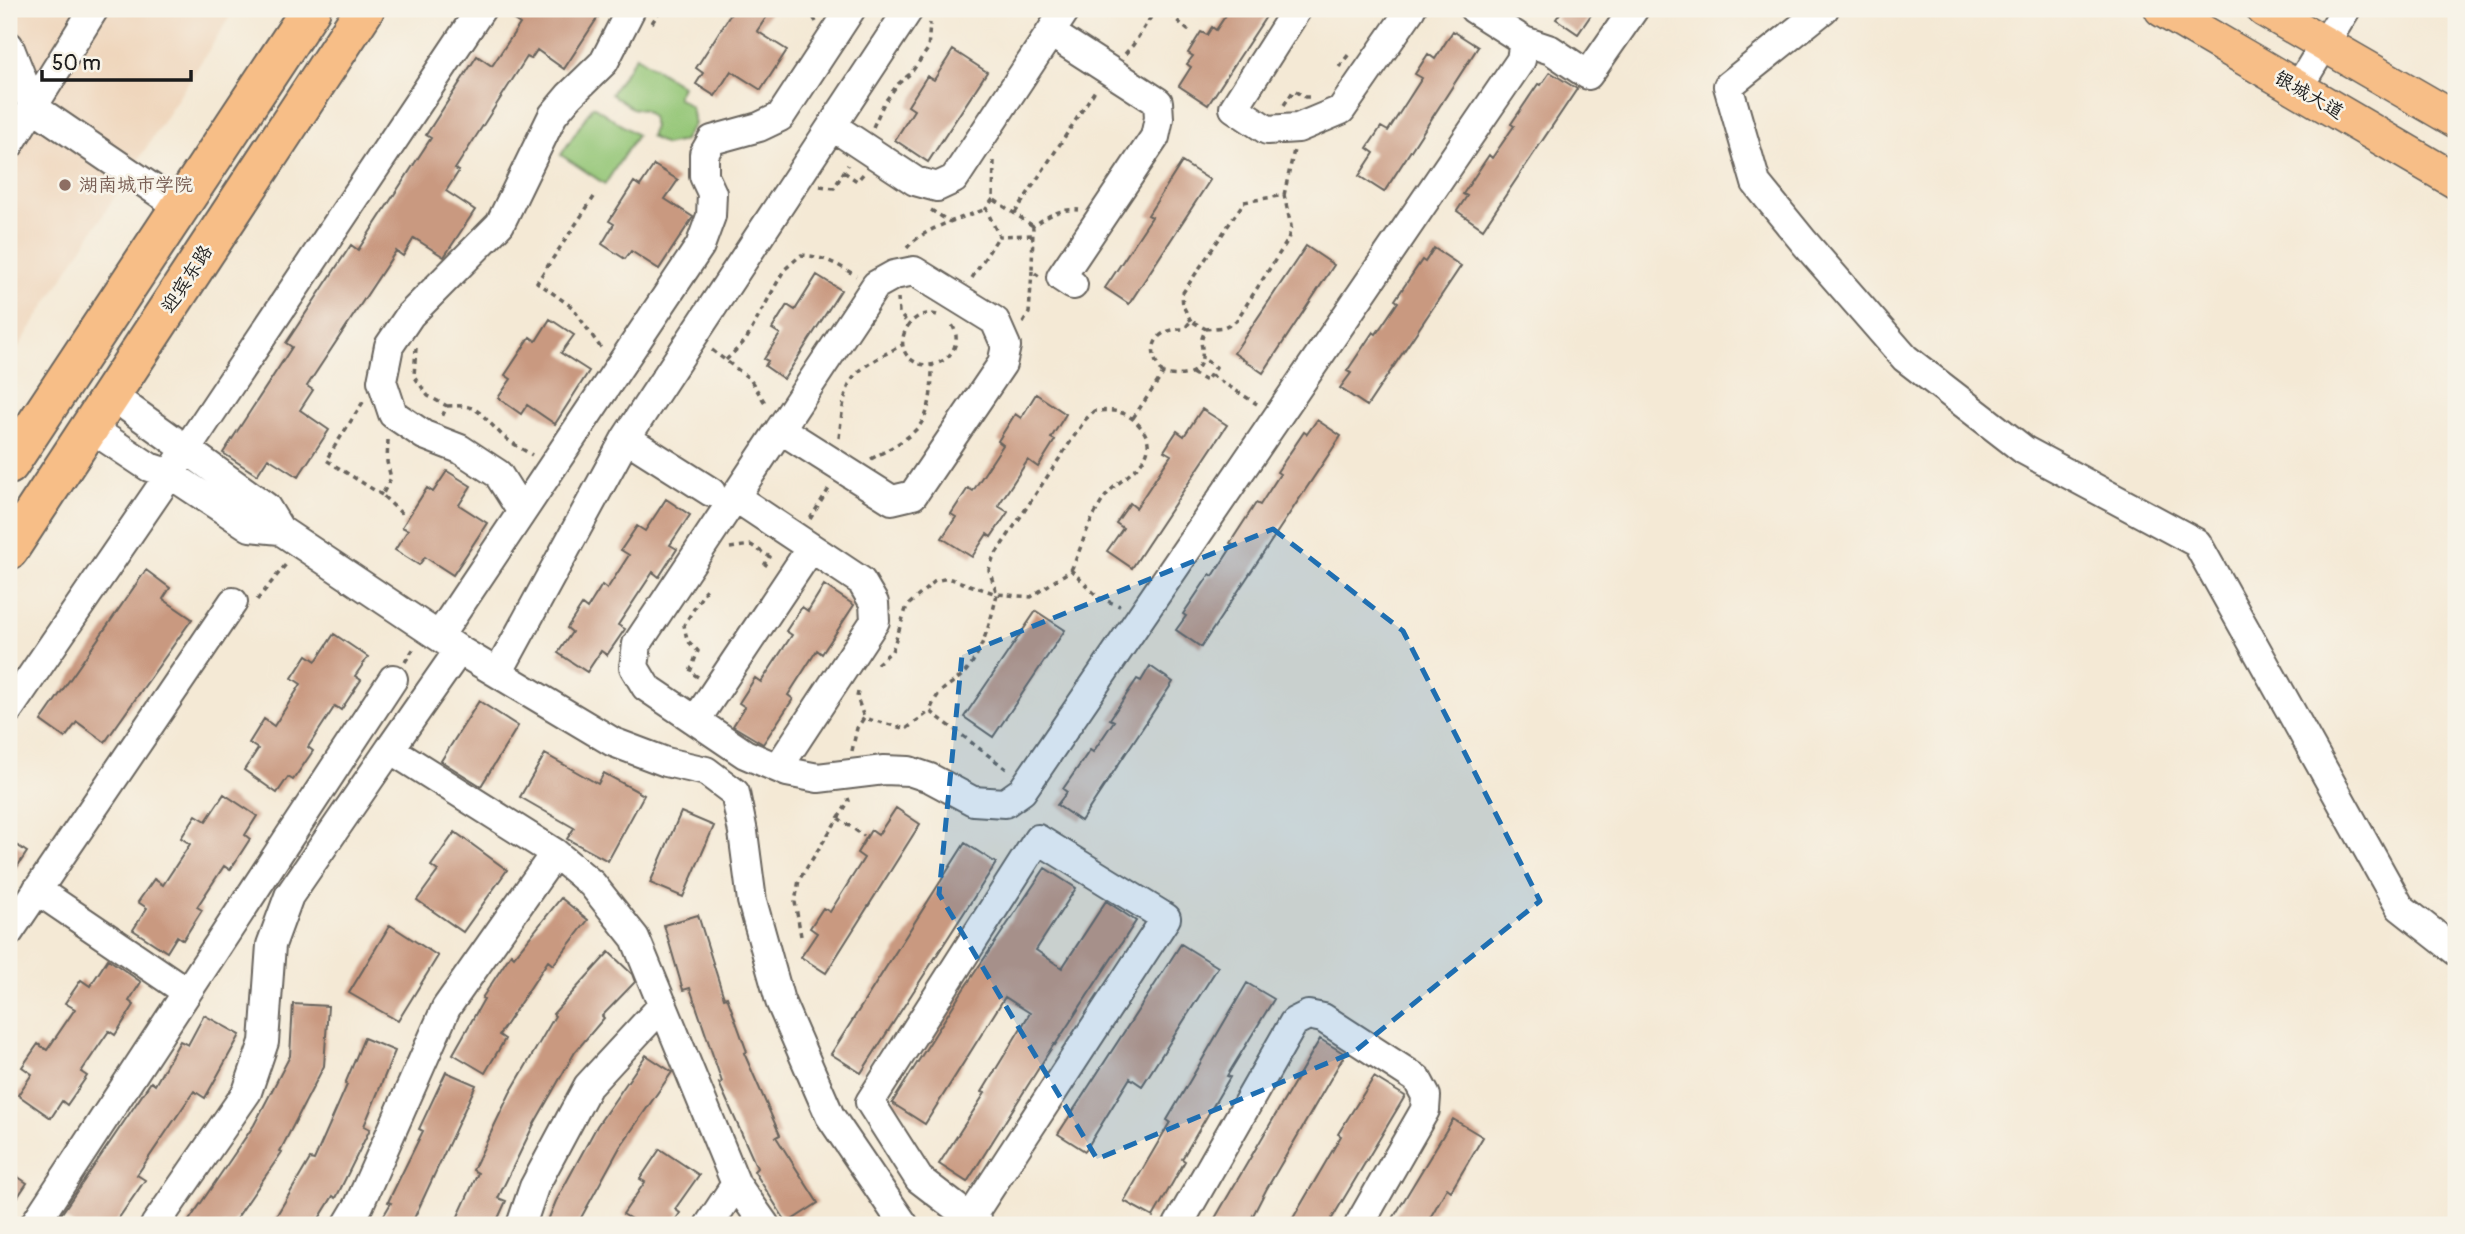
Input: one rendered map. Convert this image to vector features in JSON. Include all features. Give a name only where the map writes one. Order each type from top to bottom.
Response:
[{"type":"highway","points":[[9,465],[311,9]]},
{"type":"highway","name":"迎宾东路","points":[[9,550],[365,9]]},
{"type":"main road","name":"银城大道","points":[[2162,9],[2456,181]]},
{"type":"main road","points":[[2264,9],[2456,120]]},
{"type":"street","points":[[9,145],[94,9]]},
{"type":"street","points":[[9,709],[170,474],[481,9]]},
{"type":"street","points":[[522,512],[498,474],[460,449],[431,438],[393,414],[382,382],[389,346],[410,315],[500,224],[553,115],[604,62],[631,9]]},
{"type":"street","points":[[155,1225],[247,1092],[264,1042],[271,945],[289,896],[390,750],[442,638],[522,512],[700,246],[711,216],[712,193],[704,176],[704,153],[712,140],[759,127],[780,117],[851,9]]},
{"type":"street","points":[[832,126],[915,181],[937,187],[954,179],[1066,9]]},
{"type":"street","points":[[1297,9],[1234,108],[1267,130],[1298,128],[1341,110],[1411,9]]},
{"type":"street","points":[[1474,9],[1524,41],[1551,50],[1588,75],[1634,9]]},
{"type":"street","points":[[1824,9],[1728,86],[1756,183],[1905,358],[2024,450],[2197,543],[2400,906],[2456,951]]},
{"type":"street","points":[[2298,88],[2346,9]]},
{"type":"street","points":[[498,673],[626,438],[832,126],[920,13]]},
{"type":"street","points":[[1051,33],[1158,102],[1159,118],[1155,137],[1060,276],[1073,285]]},
{"type":"street","points":[[780,429],[892,500],[913,495],[1002,365],[1006,346],[995,321],[914,271],[894,275],[876,285],[780,429],[723,494],[637,644],[634,667],[646,687],[745,754],[778,768],[818,778],[884,770],[909,771],[930,778],[973,801],[1005,803],[1022,792],[1027,785],[1278,417],[1521,60],[1524,41]]},
{"type":"street","points":[[9,46],[33,107],[180,207]]},
{"type":"street","points":[[111,395],[265,507],[291,538],[442,638],[613,742],[666,762],[706,771],[735,793],[752,901],[780,1001],[830,1116],[904,1225]]},
{"type":"street","points":[[89,427],[149,467],[170,474],[250,527],[291,538]]},
{"type":"street","points":[[626,438],[804,543],[861,581],[874,603],[875,621],[778,768]]},
{"type":"street","points":[[696,720],[790,581],[804,543]]},
{"type":"street","points":[[9,932],[233,602]]},
{"type":"street","points":[[34,1225],[393,679]]},
{"type":"street","points":[[390,750],[555,853],[592,884],[635,938],[736,1184],[765,1225]]},
{"type":"street","points":[[1038,839],[1167,919],[975,1221],[919,1179],[870,1102],[1038,839]]},
{"type":"street","points":[[347,1225],[359,1205],[446,1008],[555,853]]},
{"type":"street","points":[[37,890],[187,992]]},
{"type":"street","points":[[521,1225],[534,1187],[588,1086],[663,1005]]},
{"type":"street","points":[[1178,1225],[1294,1022],[1308,1016],[1322,1018],[1417,1079],[1426,1096],[1425,1110],[1359,1225]]},
{"type":"street","points":[[709,1225],[736,1184]]},
{"type":"path","points":[[1015,213],[1109,70],[1133,45],[1158,9],[1170,14],[1190,32]]},
{"type":"path","points":[[1170,14],[1187,9]]},
{"type":"path","points":[[801,174],[822,188],[834,188],[877,122],[884,103],[928,49],[920,13]]},
{"type":"path","points":[[1334,76],[1346,57],[1355,49]]},
{"type":"path","points":[[1267,130],[1294,90],[1305,97],[1314,96]]},
{"type":"path","points":[[1284,195],[1244,202],[1182,294],[1183,306],[1191,321],[1206,329],[1224,327],[1236,321],[1288,240],[1291,226],[1284,195],[1298,128]]},
{"type":"path","points":[[977,144],[994,160],[993,199],[986,209],[999,236],[1032,235]]},
{"type":"path","points":[[594,197],[537,282],[572,307],[617,369]]},
{"type":"path","points":[[993,199],[1033,226]]},
{"type":"path","points":[[726,360],[746,340],[784,270],[801,255],[817,255],[841,266],[858,278],[870,293]]},
{"type":"path","points":[[1001,336],[1018,330],[1029,313],[1032,271]]},
{"type":"path","points":[[1191,321],[1184,329],[1171,328],[1162,332],[1155,342],[1153,353],[1156,365],[1163,374],[1177,377],[1192,373],[1202,358],[1200,341],[1206,329]]},
{"type":"path","points":[[397,334],[416,348],[414,376],[428,396],[447,406],[468,404],[487,418],[500,434],[551,468]]},
{"type":"path","points":[[692,338],[750,379],[780,429]]},
{"type":"path","points":[[804,543],[843,468],[846,388],[855,373],[902,345]]},
{"type":"path","points":[[1192,373],[1206,381],[1211,375],[1216,367],[1202,358]]},
{"type":"path","points":[[843,468],[917,432],[927,417],[932,365]]},
{"type":"path","points":[[1132,418],[1163,374]]},
{"type":"path","points":[[1211,375],[1278,417]]},
{"type":"path","points":[[382,382],[374,385],[326,460],[382,495],[402,514]]},
{"type":"path","points":[[431,438],[447,406]]},
{"type":"path","points":[[864,718],[906,729],[930,711],[936,694],[967,670],[990,626],[997,594],[989,570],[993,558],[1085,420],[1094,411],[1117,409],[1143,429],[1148,444],[1144,461],[1110,491],[1097,510],[1083,534],[1082,547],[1071,570],[1031,597],[997,594],[948,578],[935,581],[907,606],[892,651],[871,668]]},
{"type":"path","points":[[382,495],[391,478],[387,462],[388,425],[393,414]]},
{"type":"path","points":[[233,602],[251,608],[291,538]]},
{"type":"path","points":[[723,550],[751,545],[769,557],[765,564],[790,581]]},
{"type":"path","points":[[1071,570],[1099,598],[1143,615]]},
{"type":"path","points":[[705,577],[699,587],[705,591],[684,625],[687,640],[698,651],[690,672],[717,689]]},
{"type":"path","points":[[393,679],[442,638]]},
{"type":"path","points":[[859,687],[857,697],[864,718]]},
{"type":"path","points":[[930,711],[1027,785]]},
{"type":"path","points":[[801,936],[795,902],[799,880],[849,801],[851,747],[857,728],[864,718]]},
{"type":"path","points":[[838,818],[864,836]]},
{"type":"highlighted area","points":[[1273,529],[1403,631],[1540,901],[1354,1052],[1097,1159],[939,894],[962,655]]},
{"type":"shaded area","name":"湖南城市学院","points":[[9,9],[235,9],[9,362]]},
{"type":"green space","points":[[636,56],[682,86],[677,97],[691,107],[694,124],[683,141],[665,145],[650,136],[654,127],[652,117],[644,110],[632,108],[611,94]]},
{"type":"green space","points":[[593,106],[637,135],[605,184],[561,155]]},
{"type":"building","points":[[522,9],[587,9],[598,17],[564,69],[537,50],[531,59],[527,57],[455,169],[459,171],[446,191],[475,210],[444,257],[414,238],[403,256],[396,251],[307,386],[313,390],[300,410],[329,430],[298,477],[268,458],[257,475],[223,453],[292,347],[286,343],[351,245],[358,250],[431,138],[426,135],[477,56],[492,66],[520,24],[514,20]]},
{"type":"building","points":[[734,9],[772,9],[757,31],[787,50],[761,90],[731,71],[715,96],[696,84],[703,73],[696,68]]},
{"type":"building","points":[[1230,9],[1271,9],[1208,105],[1179,86],[1191,67],[1187,64],[1193,56],[1188,53],[1201,32],[1207,35],[1212,27],[1216,30]]},
{"type":"building","points":[[1563,9],[1595,9],[1578,34],[1556,19]]},
{"type":"building","points":[[1453,31],[1478,47],[1384,192],[1359,176],[1374,153],[1367,148],[1381,127],[1388,131],[1422,78],[1415,74],[1428,54],[1435,59]]},
{"type":"building","points":[[953,50],[987,72],[928,162],[895,140],[914,110],[908,106],[927,76],[934,80]]},
{"type":"building","points":[[1550,72],[1577,89],[1483,229],[1457,211],[1467,196],[1463,194],[1489,155],[1492,158],[1514,126],[1511,124],[1538,84],[1541,85]]},
{"type":"building","points":[[1182,162],[1210,180],[1129,304],[1105,288],[1152,217],[1148,215]]},
{"type":"building","points":[[654,165],[678,180],[665,199],[693,217],[659,269],[631,251],[625,259],[602,244],[614,224],[609,221],[634,182],[640,186]]},
{"type":"building","points":[[1306,246],[1334,265],[1263,373],[1234,353]]},
{"type":"building","points":[[1434,248],[1461,266],[1367,406],[1340,388],[1351,373],[1347,371],[1373,332],[1376,334],[1398,302],[1395,300],[1422,260],[1425,262]]},
{"type":"building","points":[[817,275],[841,290],[784,379],[765,366],[768,361],[764,359],[780,334],[772,329],[787,305],[795,310]]},
{"type":"building","points":[[550,319],[574,335],[561,353],[589,371],[555,424],[527,405],[521,414],[498,398],[511,379],[505,375],[530,337],[536,341]]},
{"type":"building","points":[[1036,394],[1066,414],[1051,438],[1055,440],[1038,467],[1028,460],[998,506],[1008,512],[991,537],[987,534],[972,557],[942,538],[956,517],[951,514],[968,488],[973,491],[1003,445],[998,441],[1015,414],[1021,418]]},
{"type":"building","points":[[1202,409],[1227,425],[1132,568],[1107,551],[1123,528],[1116,523],[1130,503],[1136,508],[1171,455],[1164,451],[1177,431],[1184,436]]},
{"type":"building","points":[[1317,420],[1341,436],[1201,647],[1176,630],[1186,616],[1183,614],[1210,574],[1213,576],[1233,545],[1230,543],[1256,503],[1260,505],[1280,474],[1277,472],[1304,432],[1307,434]]},
{"type":"building","points":[[447,471],[471,486],[459,505],[487,523],[453,575],[425,557],[419,565],[395,550],[408,530],[402,527],[427,488],[433,492]]},
{"type":"building","points":[[666,499],[690,515],[670,545],[677,549],[659,577],[653,572],[618,625],[625,629],[607,655],[601,651],[587,672],[558,653],[572,632],[567,628],[582,605],[587,609],[602,585],[607,589],[629,555],[621,550],[637,526],[645,531]]},
{"type":"building","points":[[146,570],[170,588],[163,599],[192,619],[105,742],[77,722],[65,738],[41,721]]},
{"type":"building","points":[[824,585],[854,605],[822,654],[817,650],[788,695],[793,699],[763,744],[733,726],[745,707],[739,703],[755,678],[761,682],[792,635],[786,631],[802,607],[808,611]]},
{"type":"building","points":[[1036,611],[1065,630],[993,737],[964,717]]},
{"type":"building","points":[[334,634],[368,657],[355,676],[361,680],[341,710],[335,706],[308,747],[313,751],[293,780],[288,777],[277,793],[244,770],[258,749],[249,743],[264,719],[274,726],[301,684],[292,678],[307,655],[316,661]]},
{"type":"building","points":[[1150,666],[1173,682],[1081,821],[1057,805],[1067,792],[1063,789],[1090,750],[1093,752],[1114,721],[1110,719],[1137,679],[1141,681]]},
{"type":"building","points":[[479,701],[518,726],[481,786],[441,761]]},
{"type":"building","points":[[545,754],[598,784],[604,773],[644,795],[608,861],[567,839],[574,828],[520,797]]},
{"type":"building","points":[[224,794],[257,816],[245,835],[250,839],[230,870],[224,866],[197,907],[202,910],[183,940],[177,936],[167,952],[133,930],[147,908],[138,902],[154,879],[163,885],[190,844],[181,838],[196,815],[206,821]]},
{"type":"building","points":[[896,808],[920,824],[826,973],[801,957],[817,933],[810,928],[823,908],[830,912],[864,858],[857,853],[871,830],[878,835]]},
{"type":"building","points":[[681,812],[714,826],[683,897],[650,883]]},
{"type":"building","points":[[455,832],[507,870],[463,932],[417,900],[438,871],[431,866]]},
{"type":"building","points":[[9,840],[27,852],[9,879]]},
{"type":"building","points":[[965,843],[996,863],[861,1073],[831,1054]]},
{"type":"building","points":[[1045,868],[1076,888],[1036,950],[1062,968],[1106,901],[1136,921],[967,1182],[939,1164],[985,1093],[982,1092],[1030,1013],[1005,997],[925,1124],[892,1103],[963,990]]},
{"type":"building","points":[[561,898],[588,920],[553,965],[548,961],[499,1035],[505,1039],[485,1073],[453,1054],[484,999],[482,998],[511,954],[514,957]]},
{"type":"building","points":[[698,915],[724,998],[727,997],[747,1052],[744,1053],[780,1135],[776,1137],[818,1203],[787,1223],[754,1171],[757,1168],[719,1083],[722,1082],[690,988],[683,990],[664,925]]},
{"type":"building","points":[[390,925],[438,956],[398,1021],[349,993]]},
{"type":"building","points":[[1181,944],[1218,967],[1142,1086],[1130,1078],[1085,1151],[1058,1134]]},
{"type":"building","points":[[609,952],[632,974],[635,982],[602,1016],[604,1018],[575,1052],[534,1124],[498,1198],[506,1201],[495,1225],[454,1225],[478,1173],[473,1170],[510,1093],[555,1016],[553,1014]]},
{"type":"building","points":[[108,959],[141,982],[129,1001],[134,1005],[115,1035],[109,1031],[81,1072],[87,1076],[67,1105],[62,1101],[51,1118],[18,1095],[32,1074],[22,1067],[38,1044],[47,1050],[75,1009],[65,1003],[81,980],[90,986]]},
{"type":"building","points":[[1247,983],[1274,999],[1227,1076],[1230,1077],[1182,1159],[1185,1161],[1153,1217],[1124,1201],[1170,1122],[1167,1120]]},
{"type":"building","points":[[293,1004],[328,1006],[324,1066],[280,1151],[282,1152],[232,1225],[186,1225],[254,1125],[290,1056]]},
{"type":"building","points":[[204,1015],[240,1035],[205,1098],[194,1091],[137,1175],[145,1180],[114,1225],[74,1225],[60,1216],[151,1082],[155,1085],[180,1041],[188,1045]]},
{"type":"building","points":[[364,1038],[395,1051],[364,1126],[370,1129],[336,1198],[333,1196],[315,1225],[271,1225],[310,1159],[314,1160]]},
{"type":"building","points":[[1320,1039],[1345,1054],[1248,1225],[1211,1225]]},
{"type":"building","points":[[646,1055],[672,1072],[620,1147],[577,1225],[546,1225],[556,1201],[597,1126]]},
{"type":"building","points":[[446,1072],[476,1085],[411,1225],[378,1225],[391,1203],[388,1202],[423,1131],[419,1129]]},
{"type":"building","points":[[1374,1077],[1405,1096],[1328,1225],[1289,1225],[1341,1136],[1338,1134]]},
{"type":"building","points":[[1453,1119],[1483,1137],[1451,1191],[1447,1188],[1426,1225],[1389,1225]]},
{"type":"building","points":[[660,1149],[699,1175],[675,1209],[680,1213],[672,1225],[641,1225],[623,1214],[645,1182],[640,1179]]},
{"type":"building","points":[[9,1171],[27,1183],[9,1210]]},
{"type":"place","name":"湖南城市学院","points":[[65,185]]}]
